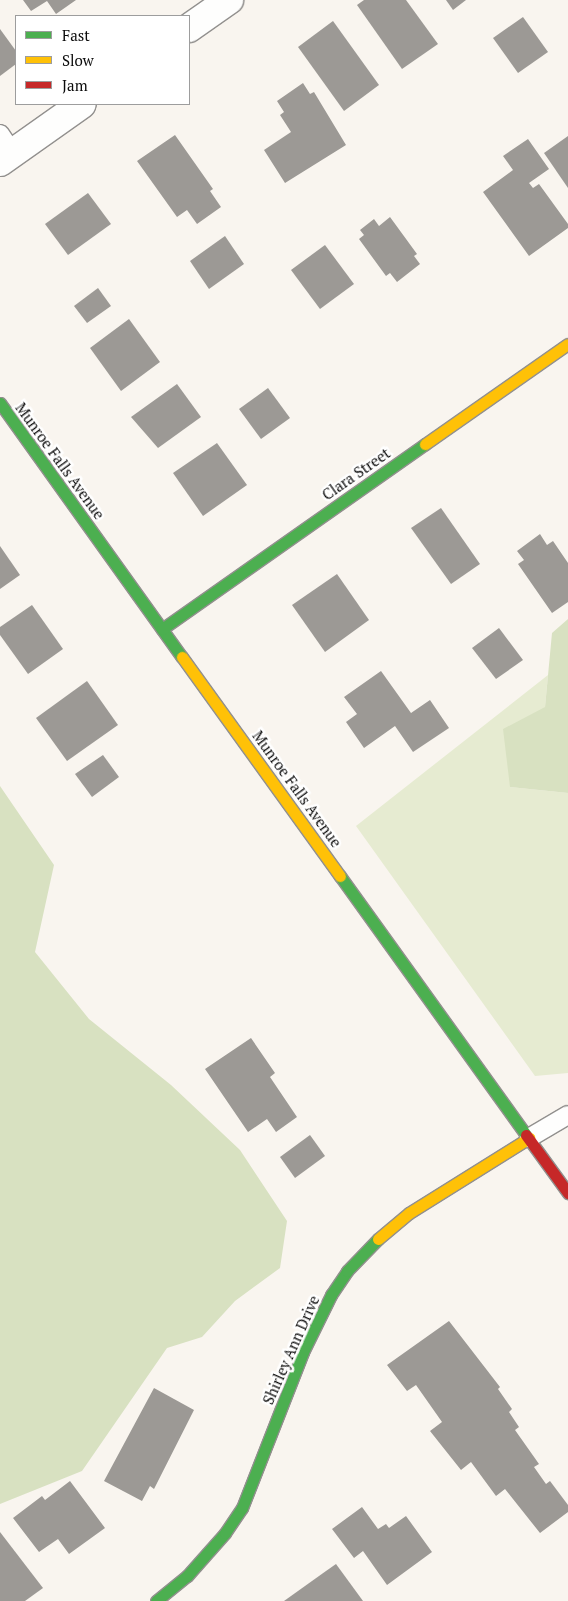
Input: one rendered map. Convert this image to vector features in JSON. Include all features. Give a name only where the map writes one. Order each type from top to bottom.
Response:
[{"type":"street","points":[[190,27],[229,0]]},
{"type":"street","points":[[4,149],[80,105]]},
{"type":"street","name":"Clara Street","points":[[162,629],[568,344]]},
{"type":"street","name":"Munroe Falls Avenue","points":[[0,403],[568,1193]]},
{"type":"street","name":"Shirley Ann Drive","points":[[156,1601],[187,1576],[225,1533],[242,1508],[303,1352],[331,1295],[347,1271],[387,1230],[409,1213],[529,1138]]},
{"type":"lane","points":[[529,1138],[568,1115]]},
{"type":"green space","points":[[568,619],[568,793],[510,787],[503,729],[545,707],[552,633]]},
{"type":"green space","points":[[548,675],[545,707],[510,787],[568,793],[568,1073],[535,1076],[356,826]]},
{"type":"green space","points":[[0,786],[54,865],[35,952],[89,1019],[171,1085],[240,1150],[287,1221],[280,1268],[235,1301],[202,1337],[167,1348],[82,1471],[0,1504]]},
{"type":"building","points":[[23,0],[76,0],[56,14],[47,1],[31,11]]},
{"type":"building","points":[[364,0],[406,0],[438,44],[402,69],[357,5]]},
{"type":"building","points":[[446,0],[466,0],[453,10]]},
{"type":"building","points":[[523,17],[548,52],[518,73],[493,38]]},
{"type":"building","points":[[333,21],[379,85],[344,111],[298,47]]},
{"type":"building","points":[[0,29],[15,50],[15,65],[0,76]]},
{"type":"building","points":[[303,83],[310,94],[314,92],[346,145],[285,183],[264,150],[291,132],[280,115],[284,112],[277,101]]},
{"type":"building","points":[[175,135],[213,189],[210,191],[221,207],[197,224],[187,210],[177,217],[137,161]]},
{"type":"building","points":[[568,136],[568,188],[544,153]]},
{"type":"building","points":[[528,139],[549,169],[529,183],[533,188],[539,184],[568,224],[568,228],[529,256],[483,192],[513,170],[503,156]]},
{"type":"building","points":[[88,193],[111,224],[68,255],[45,224]]},
{"type":"building","points":[[390,217],[417,254],[414,256],[420,264],[397,282],[390,273],[386,276],[359,239],[364,235],[360,230],[374,219],[379,226]]},
{"type":"building","points":[[225,236],[244,264],[209,289],[190,261]]},
{"type":"building","points":[[325,245],[354,284],[320,309],[291,270]]},
{"type":"building","points":[[98,288],[111,306],[87,323],[74,306]]},
{"type":"building","points":[[129,319],[160,362],[121,391],[90,348]]},
{"type":"building","points":[[177,384],[201,417],[158,448],[131,417]]},
{"type":"building","points":[[268,388],[290,418],[261,439],[239,409]]},
{"type":"building","points":[[217,443],[247,485],[203,516],[173,473]]},
{"type":"building","points":[[441,508],[480,564],[451,584],[411,528]]},
{"type":"building","points":[[540,534],[547,545],[553,541],[568,563],[568,602],[552,613],[518,564],[524,560],[517,551]]},
{"type":"building","points":[[0,546],[20,575],[0,589]]},
{"type":"building","points":[[337,574],[369,620],[325,652],[292,605]]},
{"type":"building","points":[[32,605],[63,649],[28,674],[0,635],[0,627]]},
{"type":"building","points":[[499,628],[523,660],[496,679],[472,648]]},
{"type":"building","points":[[381,671],[411,713],[430,700],[449,728],[413,752],[395,726],[364,748],[346,722],[357,714],[344,697]]},
{"type":"building","points":[[87,681],[118,725],[67,761],[36,718]]},
{"type":"building","points":[[103,755],[119,777],[92,797],[75,774]]},
{"type":"building","points":[[251,1038],[275,1073],[270,1077],[297,1117],[276,1132],[267,1119],[248,1132],[205,1069]]},
{"type":"building","points":[[310,1135],[325,1156],[295,1178],[280,1157]]},
{"type":"building","points":[[449,1321],[500,1387],[498,1389],[512,1409],[509,1412],[519,1427],[515,1430],[539,1464],[534,1467],[546,1484],[550,1481],[568,1505],[568,1512],[540,1533],[505,1489],[496,1496],[471,1462],[461,1470],[430,1431],[442,1422],[416,1385],[407,1391],[387,1365]]},
{"type":"building","points":[[154,1388],[194,1410],[154,1489],[150,1486],[142,1501],[104,1481]]},
{"type":"building","points":[[70,1481],[105,1528],[69,1554],[58,1539],[39,1552],[13,1518],[42,1496],[45,1500]]},
{"type":"building","points":[[362,1507],[378,1529],[386,1524],[389,1528],[406,1516],[432,1552],[387,1585],[363,1551],[354,1558],[332,1529]]},
{"type":"building","points":[[0,1532],[43,1588],[25,1601],[0,1601]]},
{"type":"building","points":[[336,1564],[363,1601],[284,1601],[326,1571]]},
{"type":"traffic: fast","points":[[0,403],[182,657]]},
{"type":"traffic: fast","points":[[162,629],[425,444]]},
{"type":"traffic: fast","points":[[340,876],[526,1135]]},
{"type":"traffic: fast","points":[[156,1601],[187,1576],[225,1533],[242,1508],[303,1352],[331,1295],[347,1271],[378,1239]]},
{"type":"traffic: slow","points":[[425,444],[568,344]]},
{"type":"traffic: slow","points":[[182,657],[340,876]]},
{"type":"traffic: slow","points":[[378,1239],[409,1213],[529,1138]]},
{"type":"traffic: jam","points":[[526,1135],[568,1193]]}]
